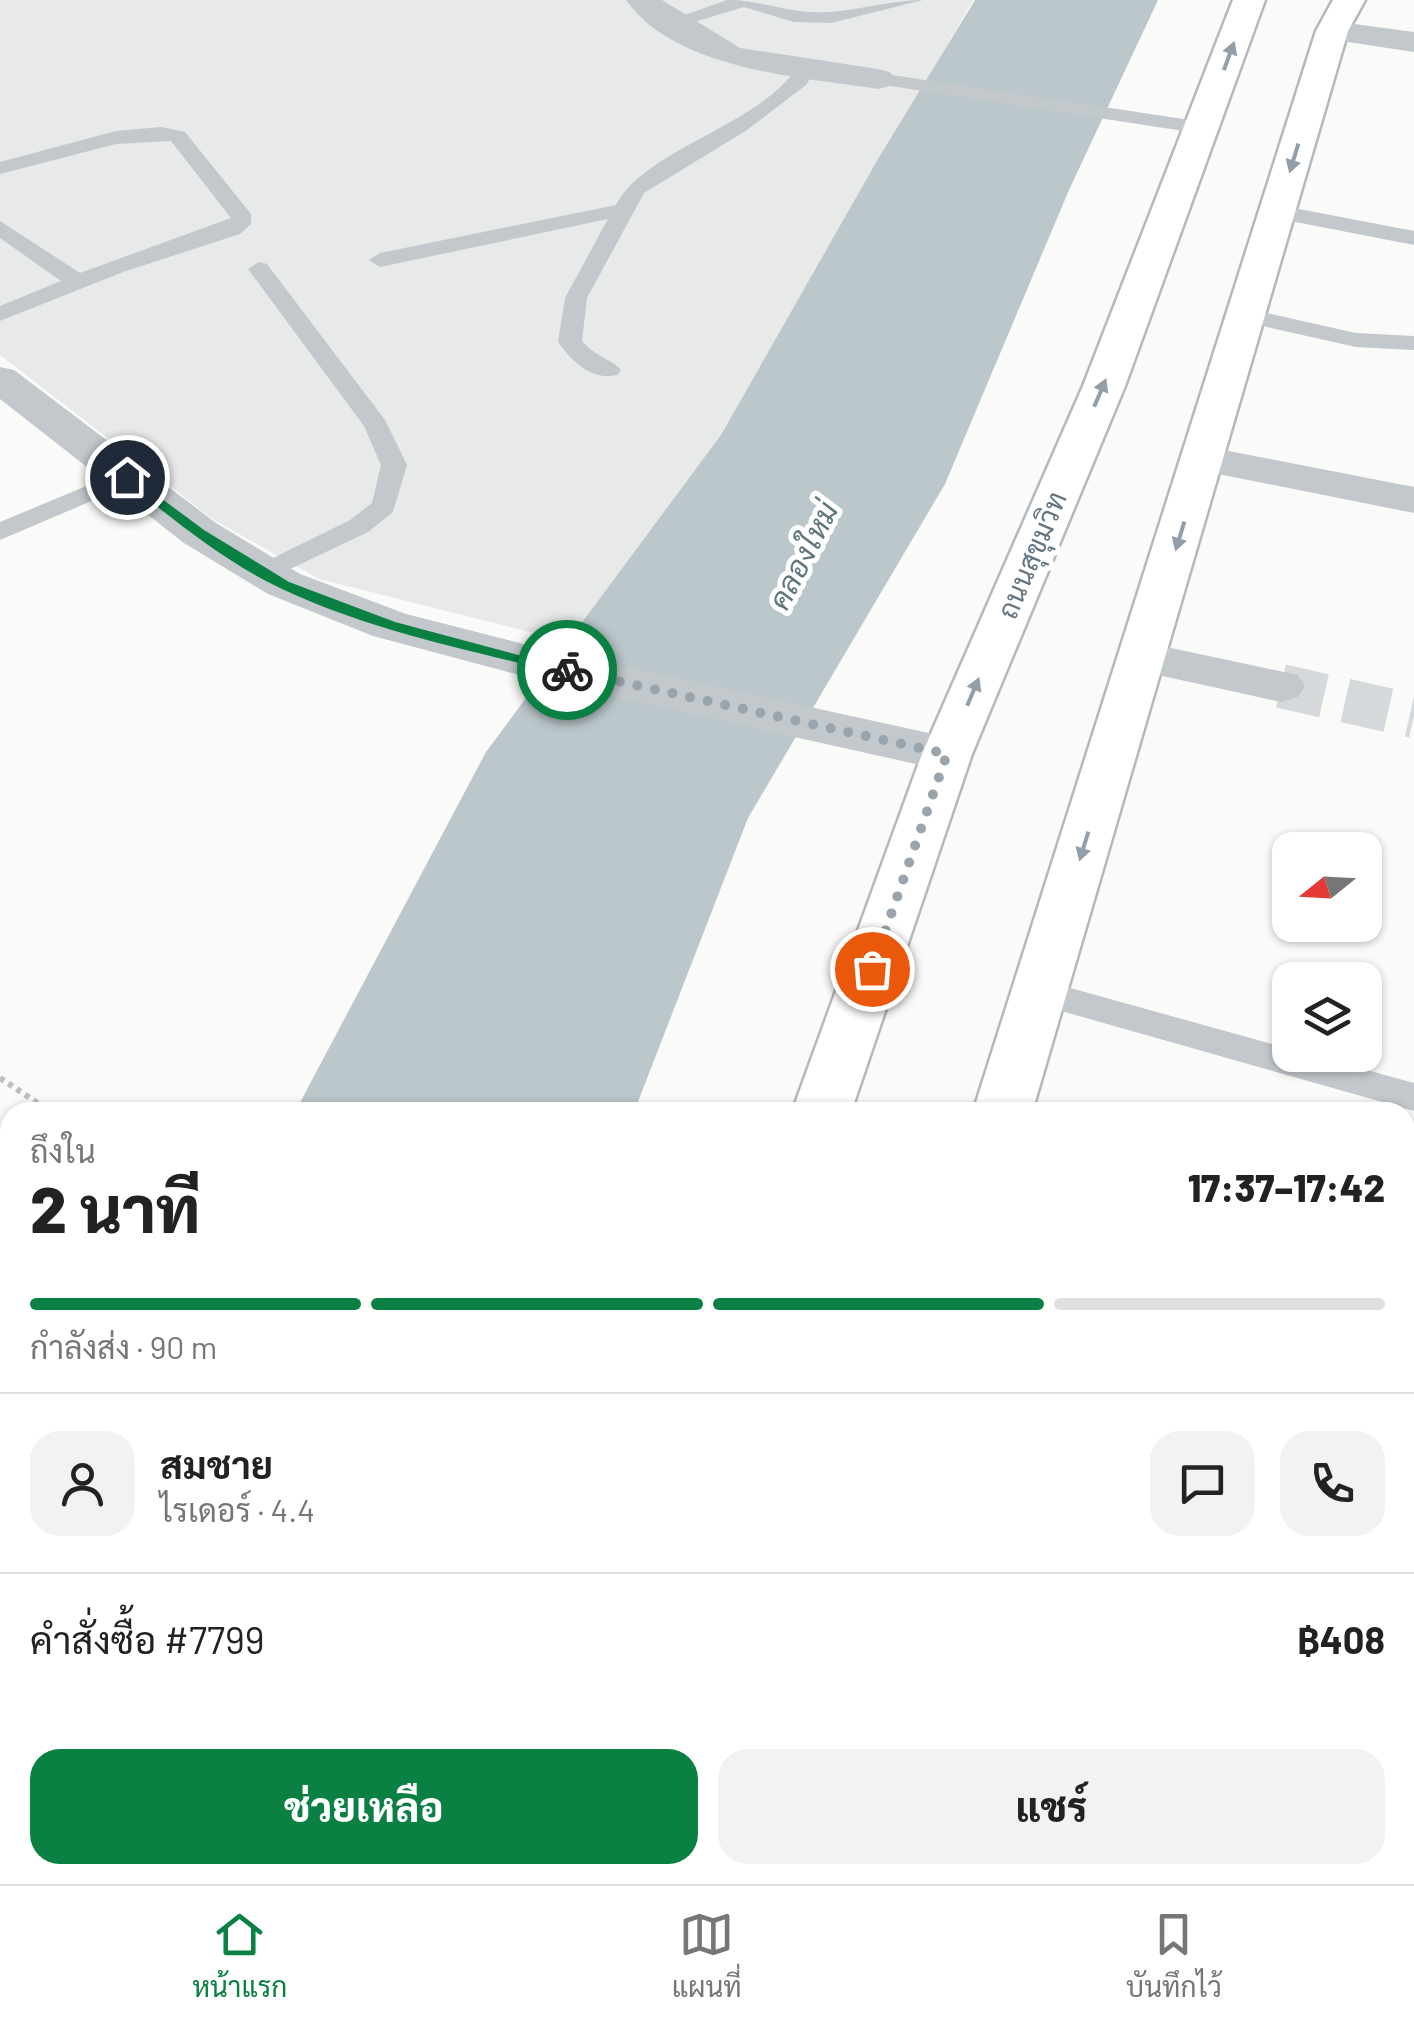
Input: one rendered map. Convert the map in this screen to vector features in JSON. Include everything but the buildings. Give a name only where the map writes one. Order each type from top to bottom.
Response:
[{"type":"highway","name":"ถนนสุขุมวิท","points":[[825,1102],[947,754],[1104,386],[1249,0]]},
{"type":"highway","points":[[1005,1102],[1244,316],[1341,16]]},
{"type":"street","points":[[642,0],[671,23],[731,56],[878,79]]},
{"type":"street","points":[[1341,16],[1414,42]]},
{"type":"street","points":[[0,379],[200,533],[284,584],[390,626],[531,662],[947,754]]},
{"type":"street","points":[[1203,459],[1414,500]]},
{"type":"street","points":[[1143,657],[1280,686]]},
{"type":"lane","points":[[671,23],[748,1],[780,15],[818,22],[914,0]]},
{"type":"lane","points":[[609,370],[588,363],[570,342],[576,298],[635,189],[753,116],[799,81],[806,68]]},
{"type":"lane","points":[[878,79],[1203,128]]},
{"type":"lane","points":[[0,168],[143,134],[169,133],[178,136],[243,220],[208,238],[162,250],[0,314]]},
{"type":"lane","points":[[380,260],[622,210]]},
{"type":"lane","points":[[1278,212],[1414,238]]},
{"type":"lane","points":[[0,228],[77,282]]},
{"type":"lane","points":[[259,268],[376,424],[394,465],[384,506],[359,526],[265,572]]},
{"type":"lane","points":[[1244,316],[1356,340],[1414,343]]},
{"type":"lane","points":[[0,532],[127,477]]},
{"type":"lane","points":[[1038,992],[1414,1096]]},
{"type":"path","points":[[0,1078],[36,1102]]},
{"type":"shaded area","points":[[0,0],[973,0],[598,649],[319,579],[214,520],[0,355]]},
{"type":"water","name":"คลองใหม่","points":[[975,0],[1158,0],[1069,190],[945,484],[748,818],[638,1102],[300,1102],[486,752],[721,435],[878,159]]},
{"type":"tunnel","points":[[1281,686],[1414,716]]},
{"type":"way so far","points":[[567,670],[947,754],[872,969]]},
{"type":"route","points":[[127,477],[200,533],[284,584],[390,626],[567,670]]}]
